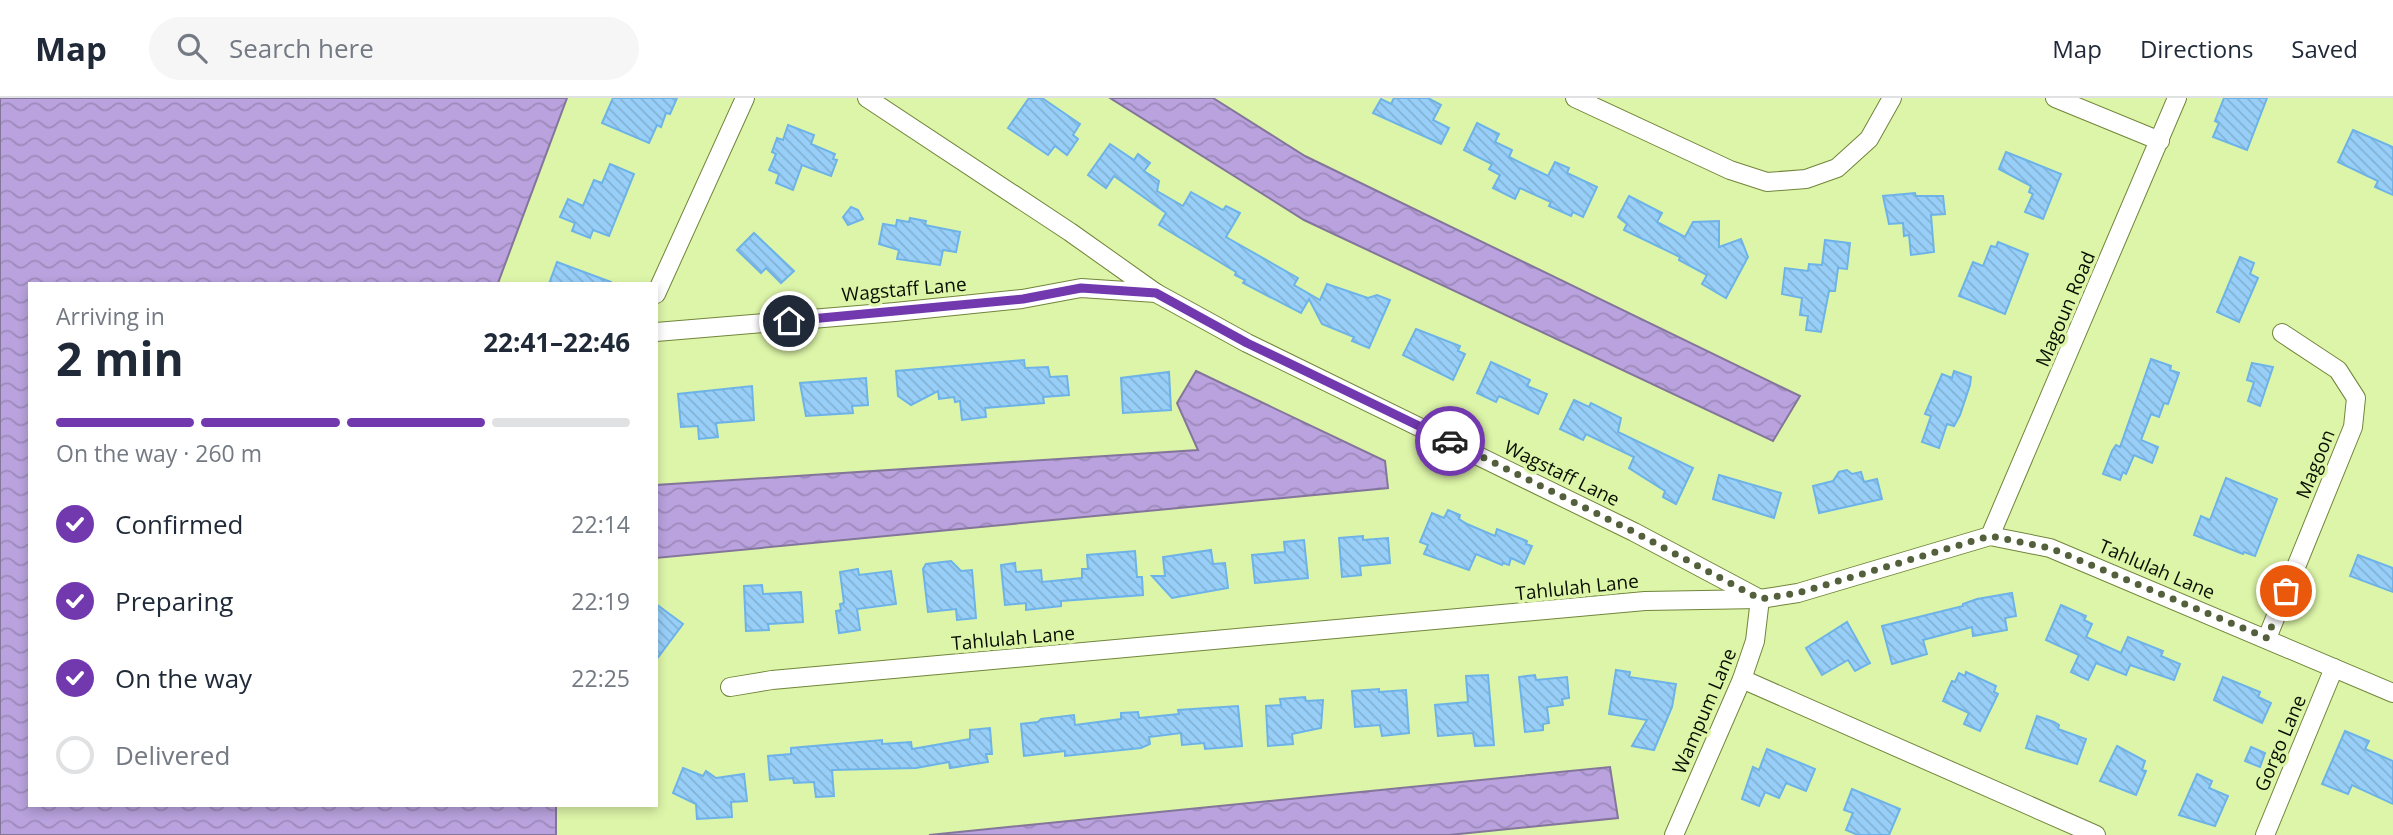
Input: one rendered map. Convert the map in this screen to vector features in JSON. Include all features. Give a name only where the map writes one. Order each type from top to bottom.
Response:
[{"type":"street","points":[[658,290],[745,98]]},
{"type":"street","name":"Wagstaff Lane","points":[[867,98],[1070,232],[1156,293],[1247,343],[1622,526],[1760,599]]},
{"type":"street","points":[[1575,98],[1730,170],[1767,182],[1806,179],[1837,168],[1869,139],[1892,98]]},
{"type":"street","points":[[2055,98],[2160,141]]},
{"type":"street","name":"Magoun Road","points":[[1990,536],[2177,98]]},
{"type":"street","name":"Wagstaff Lane","points":[[658,332],[1023,299],[1081,288],[1156,293]]},
{"type":"street","name":"Magoon","points":[[2267,638],[2353,427],[2356,398],[2338,370],[2282,333]]},
{"type":"street","name":"Tahlulah Lane","points":[[730,687],[772,680],[1645,601],[1760,599],[1798,593],[1990,536],[2050,548],[2393,693]]},
{"type":"street","name":"Wampum Lane","points":[[1674,835],[1742,679],[1755,641],[1760,599]]},
{"type":"street","name":"Gorgo Lane","points":[[2265,835],[2334,668]]},
{"type":"street","points":[[1742,679],[2096,835]]},
{"type":"water","points":[[0,98],[567,98],[498,282],[28,282],[28,807],[556,807],[556,835],[0,835]]},
{"type":"water","points":[[1110,98],[1213,98],[1305,156],[1800,396],[1773,441],[1304,220]]},
{"type":"water","points":[[1196,371],[1385,461],[1388,488],[658,558],[658,485],[1198,450],[1177,403]]},
{"type":"water","points":[[1610,767],[1618,818],[1449,835],[929,835]]},
{"type":"building","points":[[613,98],[677,98],[670,114],[666,113],[661,127],[657,125],[649,143],[602,123]]},
{"type":"building","points":[[1029,98],[1042,98],[1080,124],[1073,135],[1078,139],[1067,155],[1055,146],[1048,155],[1008,128]]},
{"type":"building","points":[[1394,98],[1428,98],[1441,105],[1433,120],[1449,128],[1441,144],[1373,113],[1381,99],[1391,104]]},
{"type":"building","points":[[2224,98],[2267,98],[2247,150],[2213,137],[2219,123],[2215,121]]},
{"type":"building","points":[[1477,123],[1499,134],[1495,142],[1512,150],[1509,157],[1548,176],[1555,162],[1569,168],[1567,173],[1597,187],[1583,217],[1573,212],[1571,216],[1549,206],[1551,202],[1520,188],[1515,199],[1493,188],[1500,175],[1489,169],[1492,164],[1464,150]]},
{"type":"building","points":[[788,125],[814,135],[811,144],[835,154],[833,159],[837,160],[831,176],[802,165],[793,190],[776,183],[779,174],[769,170],[776,154],[772,152],[777,138],[783,140]]},
{"type":"building","points":[[2353,130],[2393,147],[2393,195],[2375,187],[2378,181],[2338,162]]},
{"type":"building","points":[[1110,144],[1134,160],[1138,154],[1150,163],[1144,171],[1159,181],[1157,191],[1183,206],[1191,192],[1223,210],[1226,206],[1240,213],[1226,237],[1298,278],[1294,285],[1320,300],[1327,284],[1368,298],[1377,295],[1390,300],[1369,348],[1352,341],[1354,337],[1322,324],[1309,299],[1301,313],[1243,283],[1245,280],[1235,275],[1236,272],[1159,225],[1166,213],[1114,176],[1106,188],[1088,175]]},
{"type":"building","points":[[2006,152],[2061,174],[2043,219],[2025,212],[2033,194],[2029,192],[2031,186],[1999,169]]},
{"type":"building","points":[[610,164],[634,174],[609,236],[593,230],[590,238],[572,231],[575,223],[560,217],[568,199],[583,206],[594,180],[602,183]]},
{"type":"building","points":[[1915,193],[1916,196],[1943,196],[1945,214],[1931,215],[1934,252],[1911,255],[1909,235],[1904,236],[1903,223],[1889,224],[1883,196]]},
{"type":"building","points":[[1629,196],[1662,213],[1657,222],[1685,237],[1693,222],[1719,221],[1719,247],[1741,239],[1748,257],[1726,298],[1702,284],[1707,275],[1679,260],[1680,257],[1624,230],[1627,224],[1618,217]]},
{"type":"building","points":[[851,207],[858,210],[863,219],[848,225],[843,217]]},
{"type":"building","points":[[910,218],[926,221],[925,225],[960,232],[956,252],[943,250],[940,265],[897,259],[899,250],[879,244],[883,224],[896,226],[897,220],[909,222]]},
{"type":"building","points":[[754,233],[794,271],[781,283],[766,268],[761,273],[737,250]]},
{"type":"building","points":[[1825,240],[1850,243],[1847,269],[1838,268],[1835,291],[1829,291],[1821,332],[1806,330],[1808,316],[1800,315],[1802,298],[1782,294],[1785,268],[1808,271],[1809,264],[1822,265]]},
{"type":"building","points":[[1998,242],[2028,254],[2005,314],[1959,296],[1973,262],[1983,266],[1991,246],[1996,247]]},
{"type":"building","points":[[2240,257],[2254,263],[2250,274],[2258,278],[2239,322],[2217,312]]},
{"type":"building","points":[[557,262],[611,282],[550,282]]},
{"type":"building","points":[[1416,329],[1460,346],[1458,351],[1465,354],[1453,380],[1403,355]]},
{"type":"building","points":[[2151,359],[2171,366],[2170,370],[2179,373],[2168,404],[2164,403],[2159,417],[2151,414],[2141,440],[2158,447],[2152,463],[2134,455],[2126,474],[2123,472],[2120,480],[2103,474],[2112,451],[2116,445],[2120,447]]},
{"type":"building","points":[[1024,360],[1025,368],[1048,367],[1050,377],[1067,376],[1069,395],[1043,397],[1044,403],[985,408],[986,417],[962,420],[960,401],[955,402],[954,397],[939,399],[938,391],[911,405],[898,396],[896,371]]},
{"type":"building","points":[[1491,362],[1530,380],[1527,386],[1547,394],[1538,414],[1499,396],[1496,402],[1477,393]]},
{"type":"building","points":[[2252,363],[2273,367],[2260,406],[2248,401],[2254,382],[2247,380]]},
{"type":"building","points":[[1954,371],[1971,377],[1970,385],[1960,415],[1954,426],[1947,424],[1939,448],[1922,442],[1931,416],[1925,414],[1942,374],[1952,378]]},
{"type":"building","points":[[1169,372],[1171,410],[1123,413],[1121,378]]},
{"type":"building","points":[[866,378],[868,405],[852,406],[853,413],[806,416],[800,383]]},
{"type":"building","points":[[752,386],[754,420],[716,423],[718,437],[699,439],[698,426],[681,427],[678,394]]},
{"type":"building","points":[[1574,400],[1589,407],[1591,403],[1621,418],[1618,432],[1693,468],[1676,504],[1663,497],[1665,491],[1629,468],[1634,457],[1586,434],[1583,440],[1560,429]]},
{"type":"building","points":[[1847,470],[1852,474],[1861,472],[1864,482],[1877,479],[1882,499],[1819,513],[1813,486],[1833,481],[1839,472]]},
{"type":"building","points":[[1719,475],[1781,493],[1774,518],[1713,499]]},
{"type":"building","points":[[2226,478],[2277,499],[2255,556],[2194,535],[2201,516],[2210,520]]},
{"type":"building","points":[[1448,510],[1460,515],[1459,519],[1467,524],[1495,536],[1497,529],[1527,541],[1526,544],[1532,546],[1524,564],[1511,558],[1509,565],[1502,565],[1476,554],[1469,570],[1424,554],[1428,545],[1420,542],[1432,513],[1444,518]]},
{"type":"building","points":[[1363,536],[1363,540],[1388,538],[1390,563],[1360,566],[1361,575],[1342,577],[1339,538]]},
{"type":"building","points":[[1304,540],[1308,578],[1255,583],[1252,555],[1285,552],[1284,542]]},
{"type":"building","points":[[1211,550],[1213,564],[1225,563],[1228,588],[1172,598],[1152,576],[1165,576],[1163,557]]},
{"type":"building","points":[[1135,551],[1137,577],[1142,577],[1143,595],[1061,601],[1061,606],[1026,610],[1026,603],[1005,605],[1001,565],[1015,563],[1016,572],[1041,570],[1042,582],[1082,578],[1082,569],[1088,569],[1087,555]]},
{"type":"building","points":[[2358,555],[2393,568],[2393,592],[2350,576]]},
{"type":"building","points":[[951,561],[961,571],[972,570],[976,618],[957,620],[956,609],[928,612],[923,569],[926,564]]},
{"type":"building","points":[[858,569],[859,575],[891,571],[896,604],[857,609],[860,630],[839,633],[836,611],[841,610],[840,604],[844,603],[840,572]]},
{"type":"building","points":[[762,585],[763,594],[801,592],[803,622],[768,624],[769,630],[746,631],[744,586]]},
{"type":"building","points":[[2012,593],[2016,616],[2005,618],[2007,630],[1973,636],[1972,627],[1923,640],[1927,654],[1892,664],[1882,626],[1963,606],[1977,599]]},
{"type":"building","points":[[658,605],[683,624],[658,657]]},
{"type":"building","points":[[2061,605],[2086,616],[2084,620],[2092,624],[2086,637],[2121,653],[2128,637],[2163,651],[2161,656],[2180,664],[2174,680],[2130,665],[2126,675],[2096,663],[2088,680],[2071,672],[2079,655],[2046,640]]},
{"type":"building","points":[[1847,622],[1870,663],[1855,671],[1848,660],[1822,675],[1806,648]]},
{"type":"building","points":[[1616,670],[1630,672],[1629,677],[1676,684],[1672,707],[1654,750],[1632,746],[1647,720],[1609,714]]},
{"type":"building","points":[[1966,672],[1996,686],[1994,692],[1998,694],[1980,731],[1964,724],[1969,713],[1943,701],[1952,681],[1955,682],[1959,673],[1965,676]]},
{"type":"building","points":[[1488,675],[1494,745],[1475,746],[1473,733],[1438,736],[1435,705],[1468,702],[1466,676]]},
{"type":"building","points":[[1535,675],[1536,680],[1567,677],[1569,698],[1562,699],[1563,705],[1547,707],[1549,723],[1543,724],[1543,730],[1525,732],[1519,677]]},
{"type":"building","points":[[2223,677],[2260,692],[2258,697],[2271,703],[2262,723],[2214,700]]},
{"type":"building","points":[[1379,689],[1379,692],[1406,690],[1409,733],[1382,736],[1380,725],[1355,727],[1352,691]]},
{"type":"building","points":[[1305,697],[1306,701],[1323,700],[1321,728],[1292,734],[1293,744],[1268,746],[1266,706],[1281,705],[1280,699]]},
{"type":"building","points":[[1238,706],[1242,746],[1205,749],[1204,743],[1182,745],[1181,733],[1149,737],[1150,744],[1141,748],[1065,756],[1065,751],[1024,756],[1021,724],[1038,722],[1041,719],[1074,715],[1075,725],[1121,719],[1121,713],[1138,712],[1139,718],[1179,714],[1178,710]]},
{"type":"building","points":[[2037,716],[2059,725],[2058,729],[2086,739],[2077,764],[2026,748]]},
{"type":"building","points":[[990,728],[992,754],[986,754],[988,762],[950,768],[949,762],[916,768],[832,770],[834,796],[816,797],[814,782],[794,783],[793,778],[770,780],[768,756],[791,754],[791,748],[882,740],[882,744],[911,742],[912,749],[970,739],[970,730]]},
{"type":"building","points":[[2345,731],[2369,741],[2365,749],[2393,761],[2393,804],[2352,785],[2348,794],[2322,784]]},
{"type":"building","points":[[2117,746],[2145,761],[2142,770],[2146,771],[2136,795],[2100,781]]},
{"type":"building","points":[[2251,747],[2265,753],[2260,767],[2245,761]]},
{"type":"building","points":[[1767,749],[1815,769],[1806,791],[1786,783],[1779,798],[1765,792],[1759,806],[1742,799],[1753,767],[1759,770]]},
{"type":"building","points":[[683,768],[703,776],[706,771],[716,778],[744,774],[747,801],[731,802],[732,817],[697,819],[696,804],[673,793]]},
{"type":"building","points":[[2197,774],[2212,781],[2209,788],[2228,796],[2215,826],[2179,815]]},
{"type":"building","points":[[1852,789],[1900,809],[1889,835],[1858,835],[1846,830],[1853,813],[1844,810]]},
{"type":"way so far","points":[[1450,441],[1634,532],[1760,599],[1798,593],[1990,536],[2050,548],[2267,638],[2286,591]]},
{"type":"route","points":[[789,321],[1023,299],[1081,288],[1156,293],[1247,343],[1450,441]]}]
